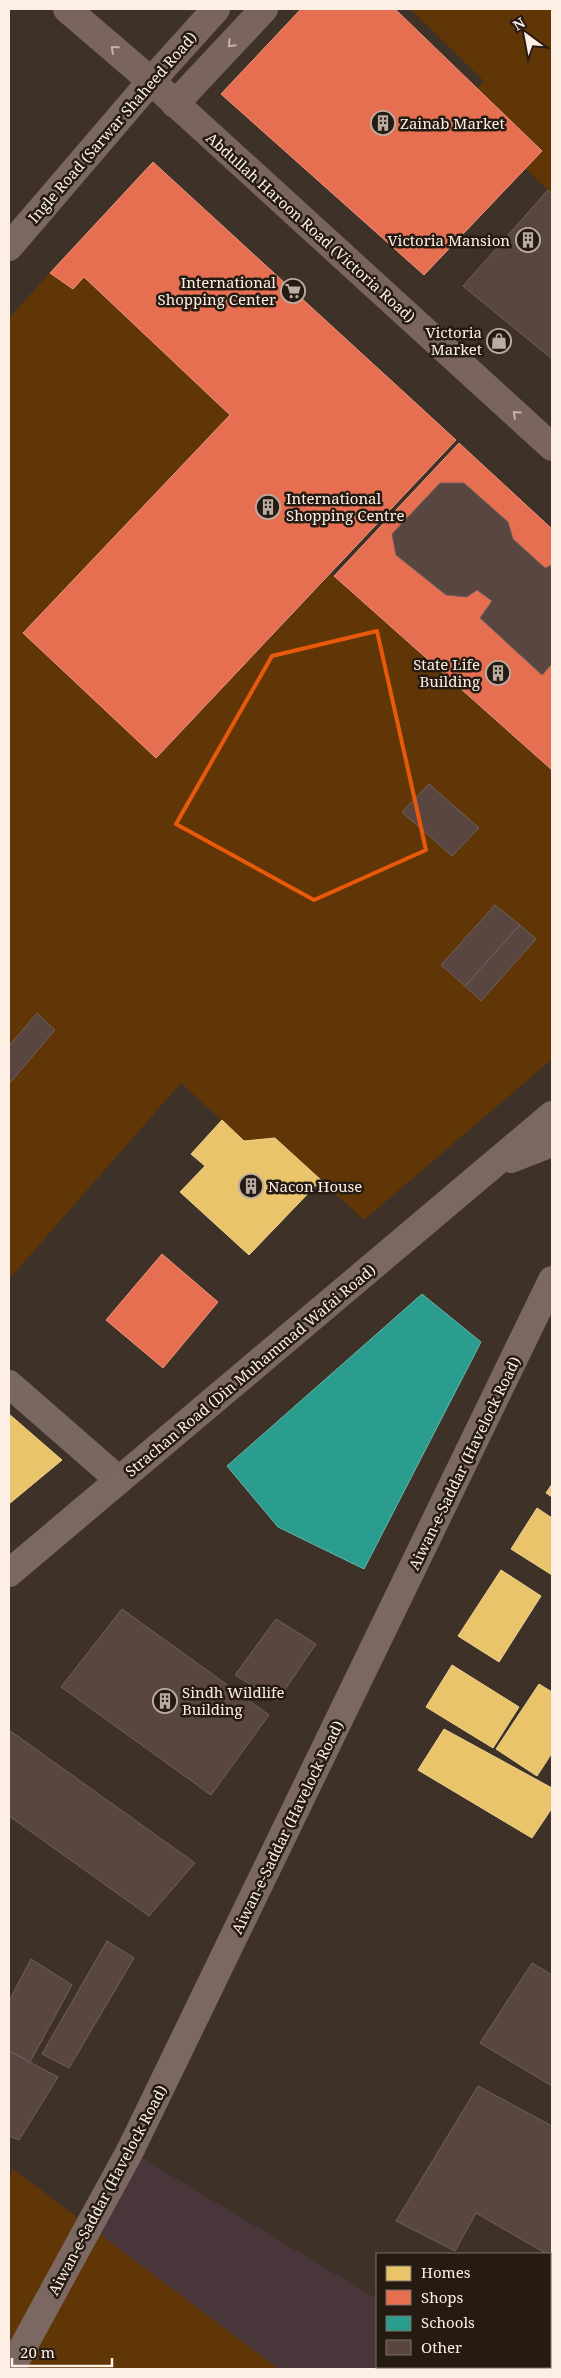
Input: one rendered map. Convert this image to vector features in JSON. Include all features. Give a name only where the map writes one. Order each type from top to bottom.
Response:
[{"type":"main road","name":"Abdullah Haroon Road (Victoria Road)","points":[[67,9],[150,81],[552,447]]},
{"type":"main road","name":"Ingle Road (Sarwar Shaheed Road)","points":[[9,247],[150,81],[216,9]]},
{"type":"main road","points":[[175,104],[264,9]]},
{"type":"main road","name":"Strachan Road (Din Muhammad Wafai Road)","points":[[9,1573],[552,1115]]},
{"type":"main road","points":[[491,1167],[552,1143]]},
{"type":"main road","name":"Aiwan-e-Saddar (Havelock Road)","points":[[11,2369],[130,2151],[552,1280]]},
{"type":"street","points":[[9,1384],[119,1480]]},
{"type":"highlighted area","points":[[377,631],[426,850],[314,900],[176,824],[272,656]]},
{"type":"shaded area","points":[[410,9],[552,9],[552,194],[461,107],[484,81]]},
{"type":"shaded area","points":[[50,273],[73,289],[84,277],[230,415],[24,633],[156,758],[331,574],[334,576],[552,771],[552,1059],[364,1220],[275,1138],[244,1141],[181,1083],[10,1278],[9,318]]},
{"type":"shaded area","points":[[130,2151],[376,2298],[376,2368],[494,2369],[10,2369]]},
{"type":"shaded area","points":[[13,2169],[279,2369],[9,2369],[9,2179]]},
{"type":"building: Homes","name":"Nacon House","points":[[222,1120],[244,1141],[275,1138],[321,1180],[249,1255],[180,1192],[205,1166],[191,1154]]},
{"type":"building: Homes","points":[[9,1414],[62,1460],[9,1504]]},
{"type":"building: Homes","points":[[552,1484],[552,1497],[546,1493]]},
{"type":"building: Homes","points":[[537,1508],[552,1518],[552,1575],[511,1549]]},
{"type":"building: Homes","points":[[501,1570],[541,1596],[499,1662],[458,1636]]},
{"type":"building: Homes","points":[[452,1665],[519,1707],[493,1748],[426,1707]]},
{"type":"building: Homes","points":[[539,1684],[552,1692],[552,1753],[537,1776],[496,1749]]},
{"type":"building: Homes","points":[[444,1729],[552,1788],[552,1808],[532,1838],[418,1770]]},
{"type":"building: Shops","name":"Zainab Market","points":[[301,9],[395,9],[542,151],[424,275],[221,94]]},
{"type":"building: Shops","name":"International Shopping Centre","points":[[153,162],[456,440],[156,758],[23,633],[230,415],[84,277],[73,289],[50,273]]},
{"type":"building: Shops","name":"State Life Building","points":[[459,443],[552,529],[552,770],[334,576]]},
{"type":"building: Shops","points":[[162,1254],[218,1302],[163,1368],[106,1320]]},
{"type":"building: Schools","points":[[422,1294],[481,1342],[364,1569],[278,1527],[227,1466]]},
{"type":"building: Other","name":"Victoria Mansion","points":[[548,190],[552,194],[552,359],[463,286]]},
{"type":"building: Other","points":[[440,483],[464,483],[508,522],[513,539],[545,568],[552,565],[552,664],[542,675],[480,618],[492,601],[477,590],[467,597],[446,595],[396,555],[392,534]]},
{"type":"building: Other","points":[[429,784],[479,828],[452,856],[402,812]]},
{"type":"building: Other","points":[[495,905],[520,925],[465,986],[441,965]]},
{"type":"building: Other","points":[[520,925],[536,939],[481,1001],[465,986]]},
{"type":"building: Other","points":[[37,1013],[55,1030],[9,1084],[9,1046]]},
{"type":"building: Other","name":"Sindh Wildlife Building","points":[[122,1609],[269,1715],[211,1795],[61,1687]]},
{"type":"building: Other","points":[[276,1619],[316,1644],[277,1701],[235,1675]]},
{"type":"building: Other","points":[[9,1730],[195,1863],[149,1916],[9,1816]]},
{"type":"building: Other","points":[[107,1941],[134,1958],[69,2068],[42,2054]]},
{"type":"building: Other","points":[[31,1959],[72,1985],[30,2062],[9,2051],[9,2001]]},
{"type":"building: Other","points":[[532,1963],[552,1975],[552,2086],[480,2043]]},
{"type":"building: Other","points":[[9,2051],[58,2077],[19,2140],[9,2136]]},
{"type":"building: Other","points":[[478,2086],[552,2126],[552,2257],[551,2253],[545,2253],[476,2213],[455,2251],[396,2221]]},
{"type":"place","name":"Zainab Market","points":[[383,123]]},
{"type":"place","name":"Victoria Mansion","points":[[528,240]]},
{"type":"place","name":"International Shopping Center","points":[[293,291]]},
{"type":"place","name":"Victoria Market","points":[[499,341]]},
{"type":"place","name":"International Shopping Centre","points":[[268,507]]},
{"type":"place","name":"State Life Building","points":[[498,673]]},
{"type":"place","name":"Nacon House","points":[[251,1186]]},
{"type":"place","name":"Sindh Wildlife Building","points":[[165,1701]]}]
